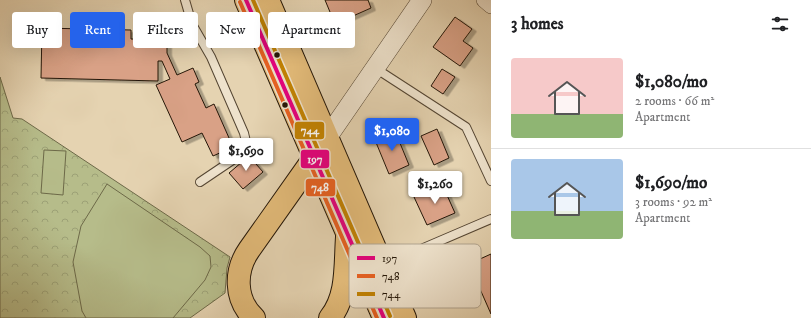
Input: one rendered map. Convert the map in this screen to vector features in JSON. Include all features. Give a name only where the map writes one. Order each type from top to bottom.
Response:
[{"type":"main road","points":[[246,0],[352,244]]},
{"type":"main road","points":[[268,0],[373,244]]},
{"type":"main road","points":[[254,318],[245,308],[240,295],[239,271],[241,263],[314,158]]},
{"type":"main road","points":[[330,318],[336,310],[341,298],[345,279],[347,232]]},
{"type":"main road","points":[[380,308],[384,318]]},
{"type":"main road","points":[[401,308],[405,318]]},
{"type":"street","points":[[314,158],[327,136],[422,0]]},
{"type":"street","points":[[484,0],[491,6]]},
{"type":"lane","points":[[185,0],[192,24],[211,57],[244,133],[247,146],[244,152],[200,182]]},
{"type":"lane","points":[[375,67],[466,127],[491,181]]},
{"type":"lane","points":[[433,244],[491,219]]},
{"type":"green space","points":[[0,77],[13,118],[22,119],[230,257],[227,268],[225,293],[190,318],[0,318]]},
{"type":"green space","points":[[44,150],[66,151],[63,195],[41,193]]},
{"type":"green space","points":[[107,184],[200,247],[210,256],[211,267],[205,280],[173,318],[86,318],[82,311],[73,262],[81,226]]},
{"type":"building","points":[[325,0],[368,0],[371,8],[355,15],[355,12],[330,12]]},
{"type":"building","points":[[455,17],[472,29],[463,41],[473,48],[460,66],[433,47]]},
{"type":"building","points":[[62,28],[70,29],[70,48],[125,48],[125,30],[131,30],[133,48],[167,48],[167,53],[177,75],[193,68],[199,82],[195,84],[206,108],[214,104],[233,147],[213,156],[202,133],[182,142],[156,85],[170,79],[162,61],[158,61],[158,81],[41,78],[42,48],[62,48]]},
{"type":"building","points":[[442,69],[455,77],[443,94],[431,86]]},
{"type":"building","points":[[437,129],[449,158],[434,165],[421,136]]},
{"type":"building","points":[[395,131],[409,165],[389,174],[375,140]]},
{"type":"building","points":[[249,156],[263,172],[243,189],[229,173]]},
{"type":"building","points":[[442,184],[455,213],[427,225],[414,197]]},
{"type":"building","points":[[491,254],[491,314],[481,291],[481,259]]},
{"type":"transit line","name":"197","points":[[246,0],[352,244]]},
{"type":"transit line","name":"744","points":[[253,0],[359,244]]},
{"type":"transit line","name":"748","points":[[240,2],[349,253]]},
{"type":"transit line","name":"748","points":[[373,308],[377,318]]},
{"type":"transit line","name":"197","points":[[380,308],[384,318]]},
{"type":"transit line","name":"744","points":[[387,308],[390,316]]}]
